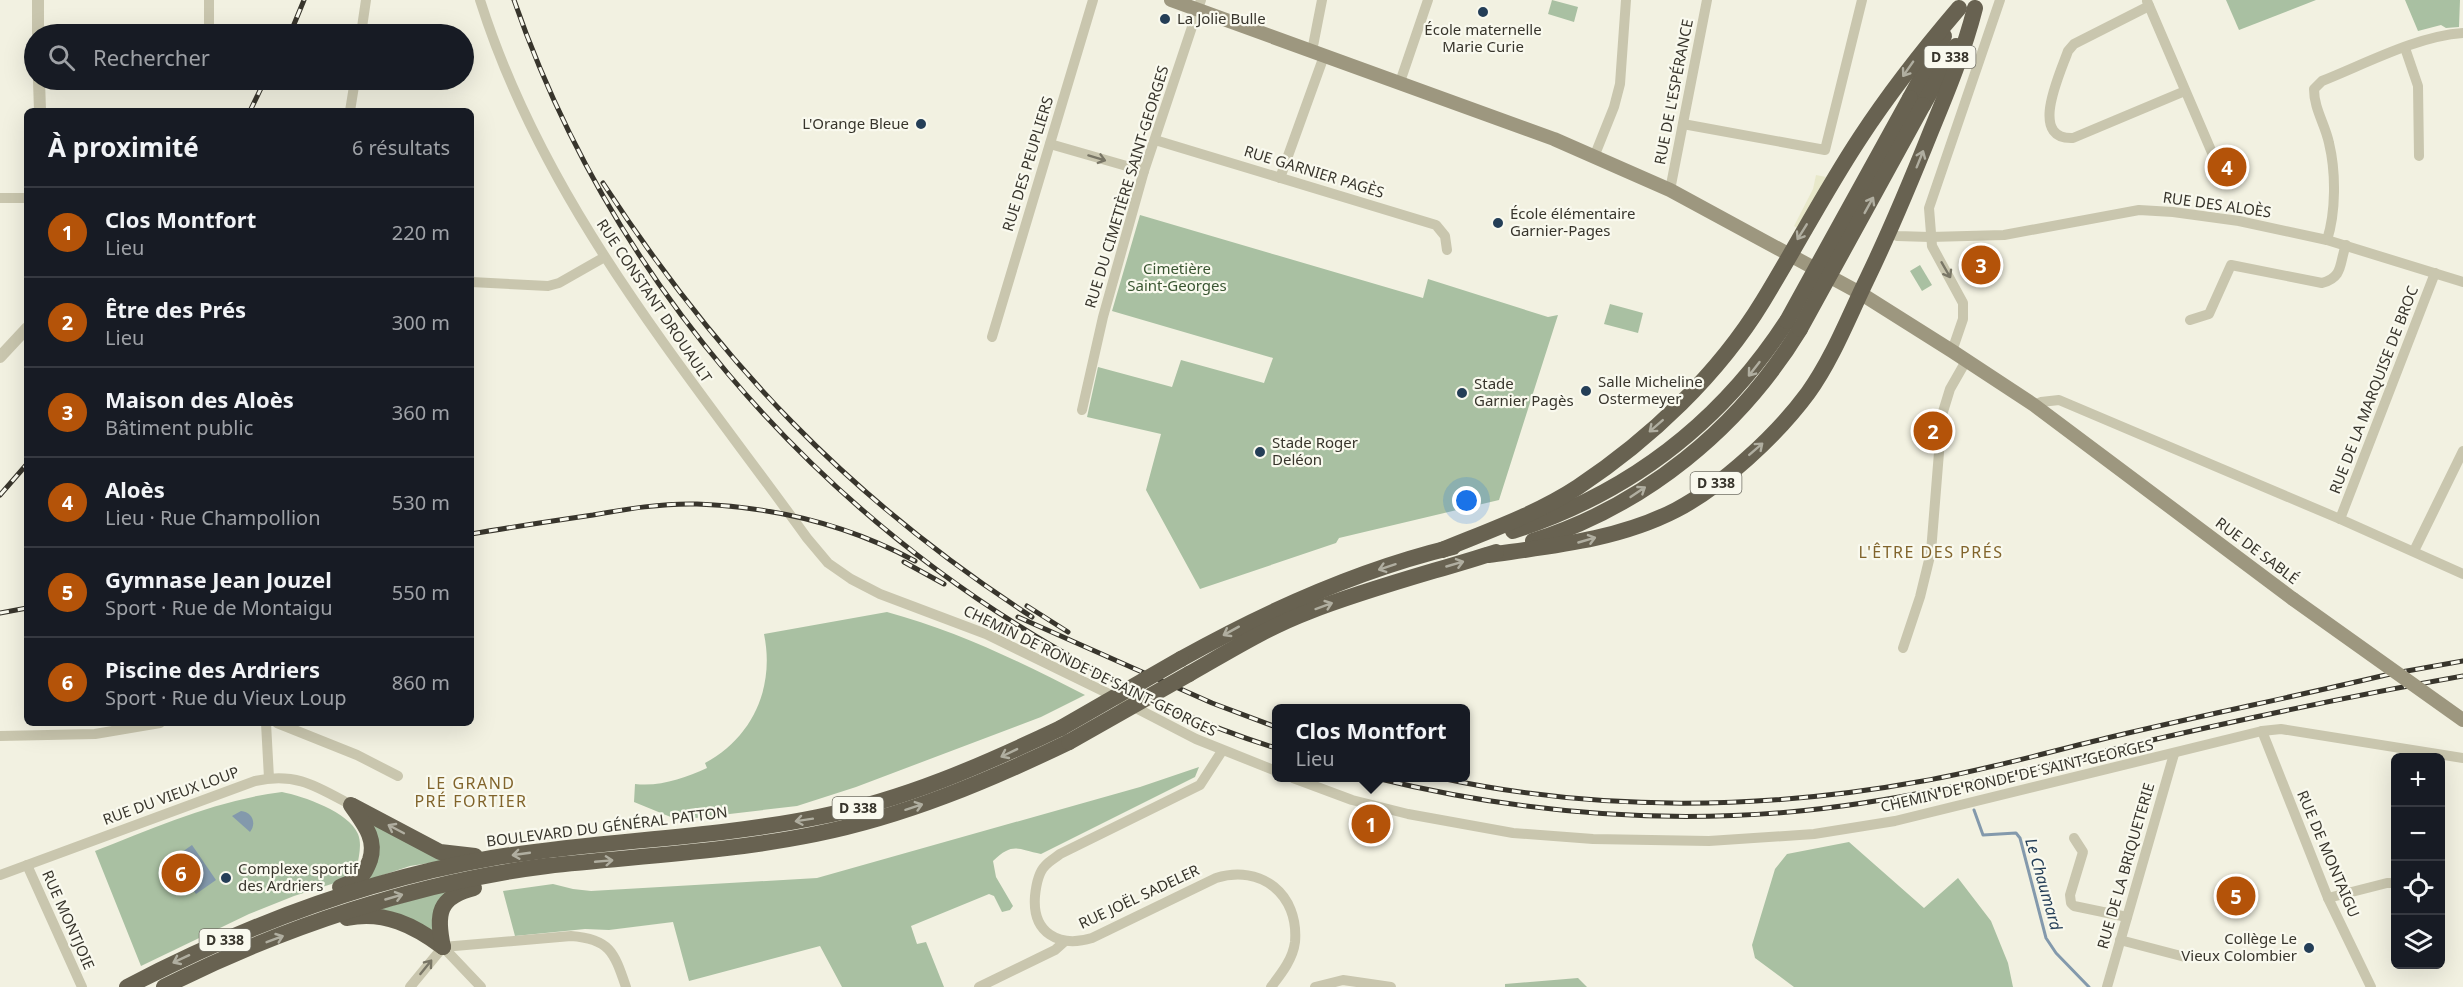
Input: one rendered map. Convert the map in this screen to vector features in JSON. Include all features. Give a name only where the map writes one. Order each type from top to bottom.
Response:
[{"type":"highway","name":"D 338","points":[[1065,735],[1189,674],[1251,639],[1305,613],[1388,584],[1555,534],[1633,496],[1689,457],[1717,433],[1768,377],[1794,325],[1970,4]]},
{"type":"highway","name":"D 338","points":[[1890,232],[1965,48],[1970,4]]},
{"type":"highway","points":[[1789,254],[1860,137],[1916,58],[1970,4]]},
{"type":"highway","points":[[1860,293],[1890,232]]},
{"type":"highway","name":"D 338","points":[[1443,550],[1549,505],[1630,449],[1679,406],[1723,356],[1762,303],[1789,254]]},
{"type":"highway","name":"D 338","points":[[1488,555],[1578,543],[1614,533],[1677,510],[1707,490],[1762,446],[1807,393],[1839,342],[1860,293]]},
{"type":"highway","name":"D 338","points":[[164,987],[221,960],[399,895],[546,867],[692,853],[818,834],[940,798],[1004,773],[1181,659],[1243,624],[1298,599],[1354,578],[1551,519],[1623,484],[1703,423],[1732,395],[1794,325]]},
{"type":"highway","name":"BOULEVARD DU GÉNÉRAL PATTON","points":[[127,987],[183,958],[293,912],[411,875],[490,858],[587,844],[750,828],[849,810],[934,784],[995,759],[1065,735]]},
{"type":"highway","name":"D 338","points":[[351,805],[440,852],[490,858]]},
{"type":"highway","name":"D 338","points":[[293,912],[356,880],[366,872],[372,852],[372,842],[368,830],[351,805]]},
{"type":"highway","points":[[443,947],[438,922],[440,911],[452,897],[473,888],[527,879],[546,867]]},
{"type":"highway","points":[[299,930],[358,916],[376,917],[395,920],[420,929],[443,947]]},
{"type":"main road","name":"RUE DE SABLÉ","points":[[1171,0],[1199,5],[1318,53],[1554,139],[1670,190],[1860,293],[2034,405],[2293,599],[2463,720]]},
{"type":"street","points":[[38,0],[38,24]]},
{"type":"street","points":[[209,0],[209,24]]},
{"type":"street","points":[[362,24],[366,0]]},
{"type":"street","name":"RUE CONSTANT DROUAULT","points":[[480,0],[527,118],[553,170],[603,258],[669,354],[828,563]]},
{"type":"street","name":"RUE DES PEUPLIERS","points":[[992,337],[1093,0]]},
{"type":"street","points":[[1280,178],[1318,53],[1322,0]]},
{"type":"street","points":[[1400,82],[1428,0]]},
{"type":"street","points":[[1594,157],[1614,107],[1620,84],[1626,0]]},
{"type":"street","name":"RUE DE L'ESPÉRANCE","points":[[1670,190],[1707,0]]},
{"type":"street","points":[[1683,124],[1825,150],[1862,0]]},
{"type":"street","points":[[1952,351],[1963,319],[1963,303],[1932,246],[1929,208],[2000,0]]},
{"type":"street","points":[[2185,91],[2073,138],[2063,139],[2055,134],[2050,125],[2049,111],[2068,51],[2074,44],[2148,3],[2213,155],[2216,167]]},
{"type":"street","name":"RUE DU CIMETIÈRE SAINT-GEORGES","points":[[1082,410],[1103,317],[1144,171],[1199,5]]},
{"type":"street","points":[[2327,240],[2332,207],[2332,168],[2329,142],[2314,102],[2314,89],[2322,81],[2405,48],[2433,38],[2463,33]]},
{"type":"street","points":[[2405,48],[2418,86],[2419,156]]},
{"type":"street","points":[[39,90],[40,108]]},
{"type":"street","points":[[350,108],[353,90]]},
{"type":"street","name":"RUE GARNIER PAGÈS","points":[[1155,140],[1436,225],[1445,236],[1447,250]]},
{"type":"street","points":[[1050,144],[1144,171]]},
{"type":"street","points":[[0,198],[24,198]]},
{"type":"street","name":"RUE DES ALOÈS","points":[[1890,232],[1897,236],[1930,237],[2004,235],[2139,210],[2173,212],[2222,218],[2327,240],[2463,282]]},
{"type":"street","points":[[2190,320],[2210,314],[2231,265],[2322,283],[2331,281],[2339,274],[2346,245]]},
{"type":"street","points":[[474,282],[548,286],[559,283],[603,258]]},
{"type":"street","name":"RUE DE LA MARQUISE DE BROC","points":[[2340,519],[2435,273]]},
{"type":"street","points":[[0,357],[24,331]]},
{"type":"street","points":[[1903,648],[1920,597],[1931,552],[1942,415],[1950,389],[1966,361]]},
{"type":"street","points":[[2034,405],[2059,400],[2340,519],[2463,574]]},
{"type":"street","points":[[2414,551],[2463,450]]},
{"type":"street","name":"CHEMIN DE RONDE DE SAINT-GEORGES","points":[[828,563],[851,579],[880,594],[986,634],[1222,752],[1272,770]]},
{"type":"street","points":[[32,726],[32,735]]},
{"type":"street","points":[[266,726],[269,778]]},
{"type":"street","points":[[284,726],[357,755],[398,776]]},
{"type":"street","points":[[0,736],[111,727]]},
{"type":"street","name":"CHEMIN DE RONDE DE SAINT-GEORGES","points":[[1306,782],[1374,806],[1513,833],[1593,839],[1709,840],[1814,834],[1895,821],[2262,731],[2281,729],[2463,758]]},
{"type":"street","name":"RUE DE MONTAIGU","points":[[2262,731],[2328,898],[2371,987]]},
{"type":"street","name":"RUE JOËL SADELER","points":[[1222,752],[1200,785],[1060,854],[1044,867],[1036,885],[1036,913],[1040,926],[1048,934],[1064,942],[1077,943],[1092,938],[1216,878],[1232,873],[1249,874],[1278,890],[1290,907],[1295,925],[1293,950],[1284,970],[1271,987]]},
{"type":"street","name":"RUE DE LA BRIQUETERIE","points":[[2107,987],[2174,754]]},
{"type":"street","name":"RUE DU VIEUX LOUP","points":[[0,875],[255,781],[269,778],[280,777],[307,782],[351,805]]},
{"type":"street","points":[[2074,838],[2082,852],[2070,895],[2071,903],[2074,906],[2127,917]]},
{"type":"street","name":"RUE MONTJOIE","points":[[27,865],[82,987]]},
{"type":"street","points":[[2328,898],[2391,883]]},
{"type":"street","points":[[410,987],[443,947],[571,936],[592,938],[609,948],[618,963],[626,987]]},
{"type":"street","points":[[2120,940],[2185,957]]},
{"type":"street","points":[[979,987],[1055,950],[1064,942]]},
{"type":"street","points":[[443,947],[481,987]]},
{"type":"street","points":[[1316,987],[1343,980],[1391,987]]},
{"type":"green space","points":[[1552,0],[1578,7],[1574,22],[1548,14]]},
{"type":"green space","points":[[2226,0],[2316,0],[2239,30]]},
{"type":"green space","points":[[2405,0],[2460,0],[2459,27],[2446,28],[2441,25],[2418,31]]},
{"type":"green space","name":"Cimetière Saint-Georges","points":[[1140,215],[1423,298],[1428,279],[1548,317],[1558,315],[1499,500],[1339,538],[1336,543],[1200,589],[1146,490],[1161,434],[1087,417],[1098,367],[1172,387],[1181,360],[1264,383],[1273,358],[1112,311]]},
{"type":"green space","points":[[1920,265],[1932,285],[1922,291],[1910,271]]},
{"type":"green space","points":[[1610,304],[1643,313],[1638,333],[1604,324]]},
{"type":"green space","points":[[887,612],[938,628],[988,648],[1085,695],[1041,717],[856,787],[797,806],[678,820],[634,802],[635,784],[672,781],[707,768],[705,763],[722,752],[748,725],[763,691],[767,654],[764,634]]},
{"type":"green space","points":[[1199,767],[1195,777],[1041,854],[1011,849],[1000,855],[993,861],[996,877],[1013,906],[1010,910],[1002,912],[994,896],[989,894],[911,926],[917,944],[926,942],[944,987],[842,987],[820,946],[689,981],[673,922],[609,930],[585,929],[515,936],[503,891],[553,884],[591,891],[817,878],[1140,787]]},
{"type":"green space","name":"Complexe sportif des Ardriers","points":[[282,792],[324,806],[336,812],[353,826],[360,842],[357,867],[341,881],[249,914],[141,966],[95,851],[210,808]]},
{"type":"green space","points":[[367,818],[454,859],[410,866],[368,880]]},
{"type":"green space","points":[[1849,842],[1924,908],[1958,878],[1991,921],[2008,963],[2013,987],[1794,987],[1755,958],[1752,945],[1775,869],[1787,854]]},
{"type":"green space","points":[[452,889],[435,934],[421,924],[406,918],[373,911]]},
{"type":"green space","points":[[1578,978],[1587,987],[1505,987],[1505,984]]},
{"type":"shaded area","points":[[1816,175],[1826,177],[1799,229],[1794,226],[1813,189]]},
{"type":"water","points":[[241,811],[248,813],[252,818],[253,825],[250,832],[232,816]]},
{"type":"water","points":[[192,845],[216,880],[196,894],[172,859]]},
{"type":"waterway","name":"Le Chaumard","points":[[1974,810],[1983,835],[2016,833],[2020,838],[2046,938],[2056,953],[2089,987]]},
{"type":"railway","points":[[294,24],[304,0]]},
{"type":"railway","points":[[514,0],[554,101],[604,197],[662,288],[728,374],[801,453],[881,526],[967,592],[1059,650],[1165,705],[1220,729],[1272,747]]},
{"type":"railway","points":[[251,108],[260,90]]},
{"type":"railway","points":[[603,183],[694,311],[794,424],[847,476],[905,525],[966,572],[1032,617]]},
{"type":"railway","points":[[0,495],[24,467]]},
{"type":"railway","points":[[474,534],[645,507],[697,504],[754,509],[836,527],[915,561]]},
{"type":"railway","points":[[904,562],[944,584]]},
{"type":"railway","points":[[1027,606],[1068,632]]},
{"type":"railway","points":[[0,613],[24,609]]},
{"type":"railway","points":[[1018,617],[1212,703],[1272,726]]},
{"type":"railway","points":[[1462,782],[1560,797],[1621,802],[1742,802],[1863,791],[1947,777],[2390,674],[2463,661]]},
{"type":"railway","points":[[1395,782],[1478,799],[1581,812],[1685,816],[1789,812],[1917,794],[2252,718],[2463,676]]},
{"type":"place","name":"École maternelle Marie Curie","points":[[1483,12]]},
{"type":"place","name":"La Jolie Bulle","points":[[1165,19]]},
{"type":"place","name":"L'Orange Bleue","points":[[921,124]]},
{"type":"place","name":"Aloès","points":[[2227,167]]},
{"type":"place","name":"École élémentaire Garnier-Pages","points":[[1498,223]]},
{"type":"place","name":"Maison des Aloès","points":[[1981,265]]},
{"type":"place","name":"Salle Micheline Ostermeyer","points":[[1586,391]]},
{"type":"place","name":"Stade Garnier Pagès","points":[[1462,393]]},
{"type":"place","name":"Être des Prés","points":[[1933,431]]},
{"type":"place","name":"Stade Roger Deléon","points":[[1260,452]]},
{"type":"place","name":"Clos Montfort","points":[[1371,824]]},
{"type":"place","name":"Piscine des Ardriers","points":[[181,873]]},
{"type":"place","name":"Complexe sportif des Ardriers","points":[[226,878]]},
{"type":"place","name":"Gymnase Jean Jouzel","points":[[2236,896]]},
{"type":"place","name":"Collège Le Vieux Colombier","points":[[2309,948]]},
{"type":"district","name":"L'ÊTRE DES PRÉS","points":[[1931,552]]},
{"type":"district","name":"LE GRAND PRÉ FORTIER","points":[[471,792]]}]
